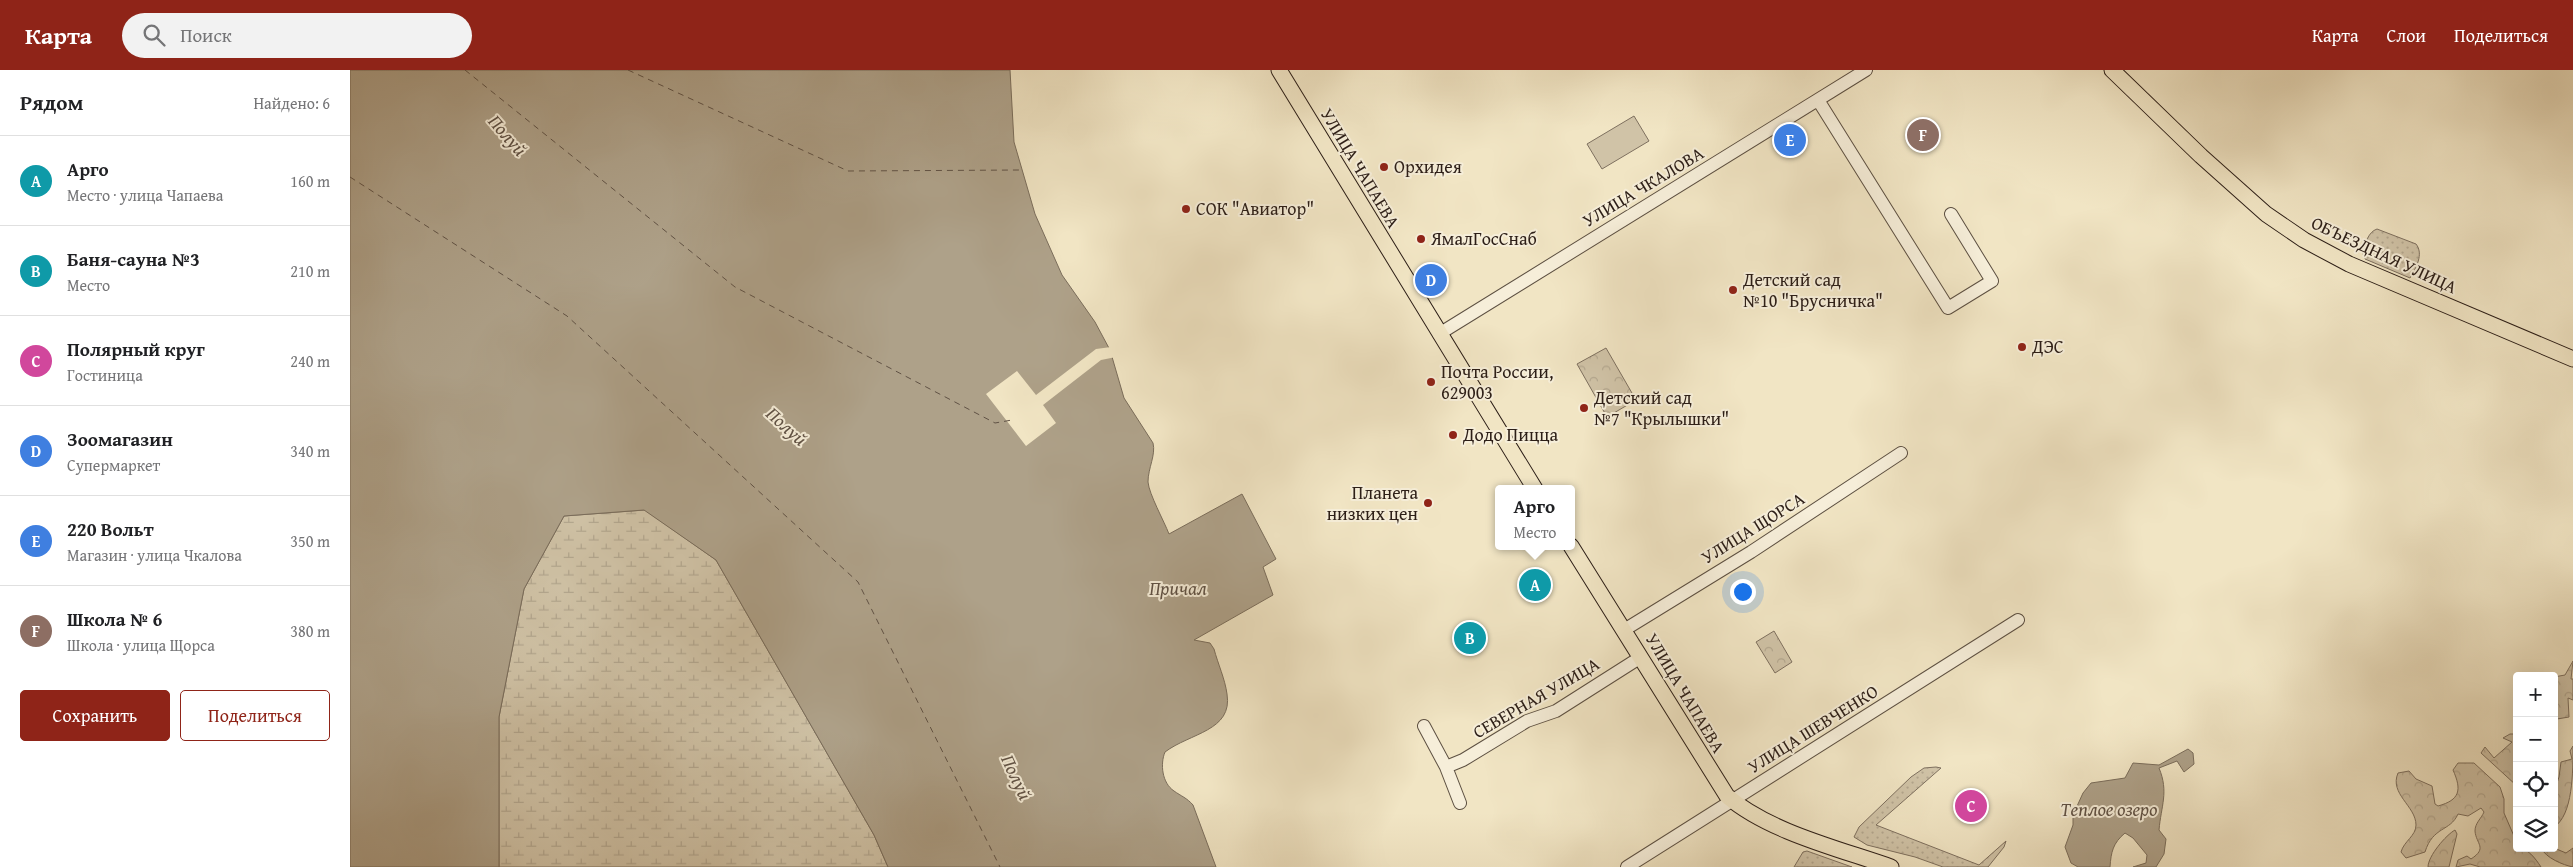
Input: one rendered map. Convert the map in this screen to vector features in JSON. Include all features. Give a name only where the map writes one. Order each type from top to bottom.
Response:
[{"type":"main road","name":"УЛИЦА ЧАПАЕВА","points":[[1279,70],[1533,485]]},
{"type":"main road","name":"ОБЪЕЗДНАЯ УЛИЦА","points":[[2112,70],[2200,156],[2266,214],[2304,240],[2365,271],[2573,359]]},
{"type":"main road","name":"УЛИЦА ЧАПАЕВА","points":[[1574,550],[1715,780],[1732,800],[1749,812],[1793,832],[1891,867]]},
{"type":"street","name":"УЛИЦА ЧКАЛОВА","points":[[1439,334],[1866,70]]},
{"type":"street","points":[[1818,100],[1948,308],[1992,281],[1951,214]]},
{"type":"street","name":"УЛИЦА ЩОРСА","points":[[1624,630],[1751,552],[1901,453]]},
{"type":"street","name":"УЛИЦА ШЕВЧЕНКО","points":[[1627,867],[2018,620]]},
{"type":"street","name":"СЕВЕРНАЯ УЛИЦА","points":[[1446,767],[1463,760],[1527,721],[1556,711],[1641,657]]},
{"type":"street","points":[[1424,726],[1446,767],[1460,803]]},
{"type":"green space","points":[[1634,116],[1649,141],[1602,169],[1587,144]]},
{"type":"green space","points":[[2377,229],[2416,244],[2419,257],[2410,278],[2365,259],[2362,251],[2369,235]]},
{"type":"green space","points":[[1606,348],[1636,400],[1607,417],[1577,364]]},
{"type":"green space","points":[[645,510],[716,560],[874,835],[888,867],[499,867],[499,717],[524,589],[564,516]]},
{"type":"green space","points":[[1774,631],[1792,662],[1775,673],[1756,642]]},
{"type":"green space","points":[[2573,661],[2571,679],[2573,679],[2573,700],[2568,698],[2569,717],[2558,719],[2558,676],[2565,675]]},
{"type":"green space","points":[[2513,734],[2513,782],[2481,753],[2485,747],[2494,758],[2512,742],[2503,738]]},
{"type":"green space","points":[[2573,746],[2571,792],[2565,813],[2558,823],[2558,780],[2561,762],[2572,759],[2570,751]]},
{"type":"green space","points":[[2458,763],[2474,763],[2500,787],[2504,799],[2504,813],[2513,834],[2513,852],[2528,852],[2541,867],[2480,867],[2470,864],[2456,867],[2458,860],[2467,856],[2471,859],[2479,852],[2480,846],[2475,828],[2484,812],[2481,808],[2468,816],[2458,814],[2451,824],[2432,838],[2425,852],[2406,858],[2401,852],[2414,832],[2416,825],[2412,812],[2397,787],[2398,773],[2409,771],[2416,779],[2432,786],[2435,804],[2438,806],[2451,801],[2457,793],[2458,783],[2453,770]]},
{"type":"green space","points":[[1924,768],[1941,768],[1876,825],[1979,865],[2006,841],[2004,847],[1988,867],[1943,867],[1915,857],[1867,845],[1854,837],[1859,827],[1911,777]]},
{"type":"green space","points":[[2455,830],[2457,834],[2449,867],[2428,867],[2431,857],[2438,846]]},
{"type":"green space","points":[[2573,848],[2573,867],[2551,858],[2543,852],[2558,852],[2558,850],[2566,853]]},
{"type":"green space","points":[[1807,851],[1852,867],[1794,867],[1803,852]]},
{"type":"water","points":[[350,70],[1010,70],[1014,142],[1035,214],[1062,275],[1095,322],[1110,350],[1124,398],[1153,443],[1154,448],[1148,482],[1169,534],[1242,494],[1276,559],[1263,567],[1273,595],[1194,640],[1210,643],[1214,649],[1227,694],[1227,706],[1223,716],[1217,724],[1165,752],[1163,757],[1162,768],[1167,783],[1170,788],[1193,805],[1216,867],[888,867],[874,835],[716,560],[644,510],[564,516],[524,589],[499,717],[499,867],[350,867]]},
{"type":"water","name":"Теплое озеро","points":[[2188,749],[2193,753],[2194,764],[2184,772],[2177,761],[2159,768],[2164,784],[2164,799],[2159,830],[2166,839],[2164,854],[2156,867],[2133,867],[2146,863],[2147,855],[2133,838],[2125,833],[2113,848],[2110,867],[2078,867],[2071,863],[2065,847],[2073,825],[2073,815],[2083,793],[2091,783],[2125,778],[2133,763],[2159,765]]},
{"type":"pier","points":[[1111,347],[1116,357],[1101,360],[1043,405],[1056,423],[1026,446],[986,394],[1017,371],[1036,395],[1096,349]]},
{"type":"ferry route","points":[[465,70],[735,287],[995,423],[1012,420]]},
{"type":"ferry route","points":[[628,70],[848,171],[1021,170]]},
{"type":"ferry route","points":[[350,177],[567,316],[858,582],[1000,867]]},
{"type":"place","name":"Школа № 6","points":[[1923,135]]},
{"type":"place","name":"220 Вольт","points":[[1790,140]]},
{"type":"place","name":"Орхидея","points":[[1384,167]]},
{"type":"place","name":"СОК \"Авиатор\"","points":[[1186,209]]},
{"type":"place","name":"ЯмалГосСнаб","points":[[1421,239]]},
{"type":"place","name":"Зоомагазин","points":[[1431,280]]},
{"type":"place","name":"Детский сад №10 \"Брусничка\"","points":[[1733,290]]},
{"type":"place","name":"ДЭС","points":[[2022,347]]},
{"type":"place","name":"Почта России, 629003","points":[[1431,382]]},
{"type":"place","name":"Детский сад №7 \"Крылышки\"","points":[[1584,408]]},
{"type":"place","name":"Додо Пицца","points":[[1453,435]]},
{"type":"place","name":"Планета низких цен","points":[[1428,503]]},
{"type":"place","name":"Арго","points":[[1535,585]]},
{"type":"place","name":"Баня-сауна №3","points":[[1470,638]]},
{"type":"place","name":"Полярный круг","points":[[1971,806]]},
{"type":"water label","name":"Полуй","points":[[508,135]]},
{"type":"water label","name":"Полуй","points":[[787,426]]},
{"type":"water label","name":"Причал","points":[[1178,588]]},
{"type":"water label","name":"Полуй","points":[[1017,777]]}]
